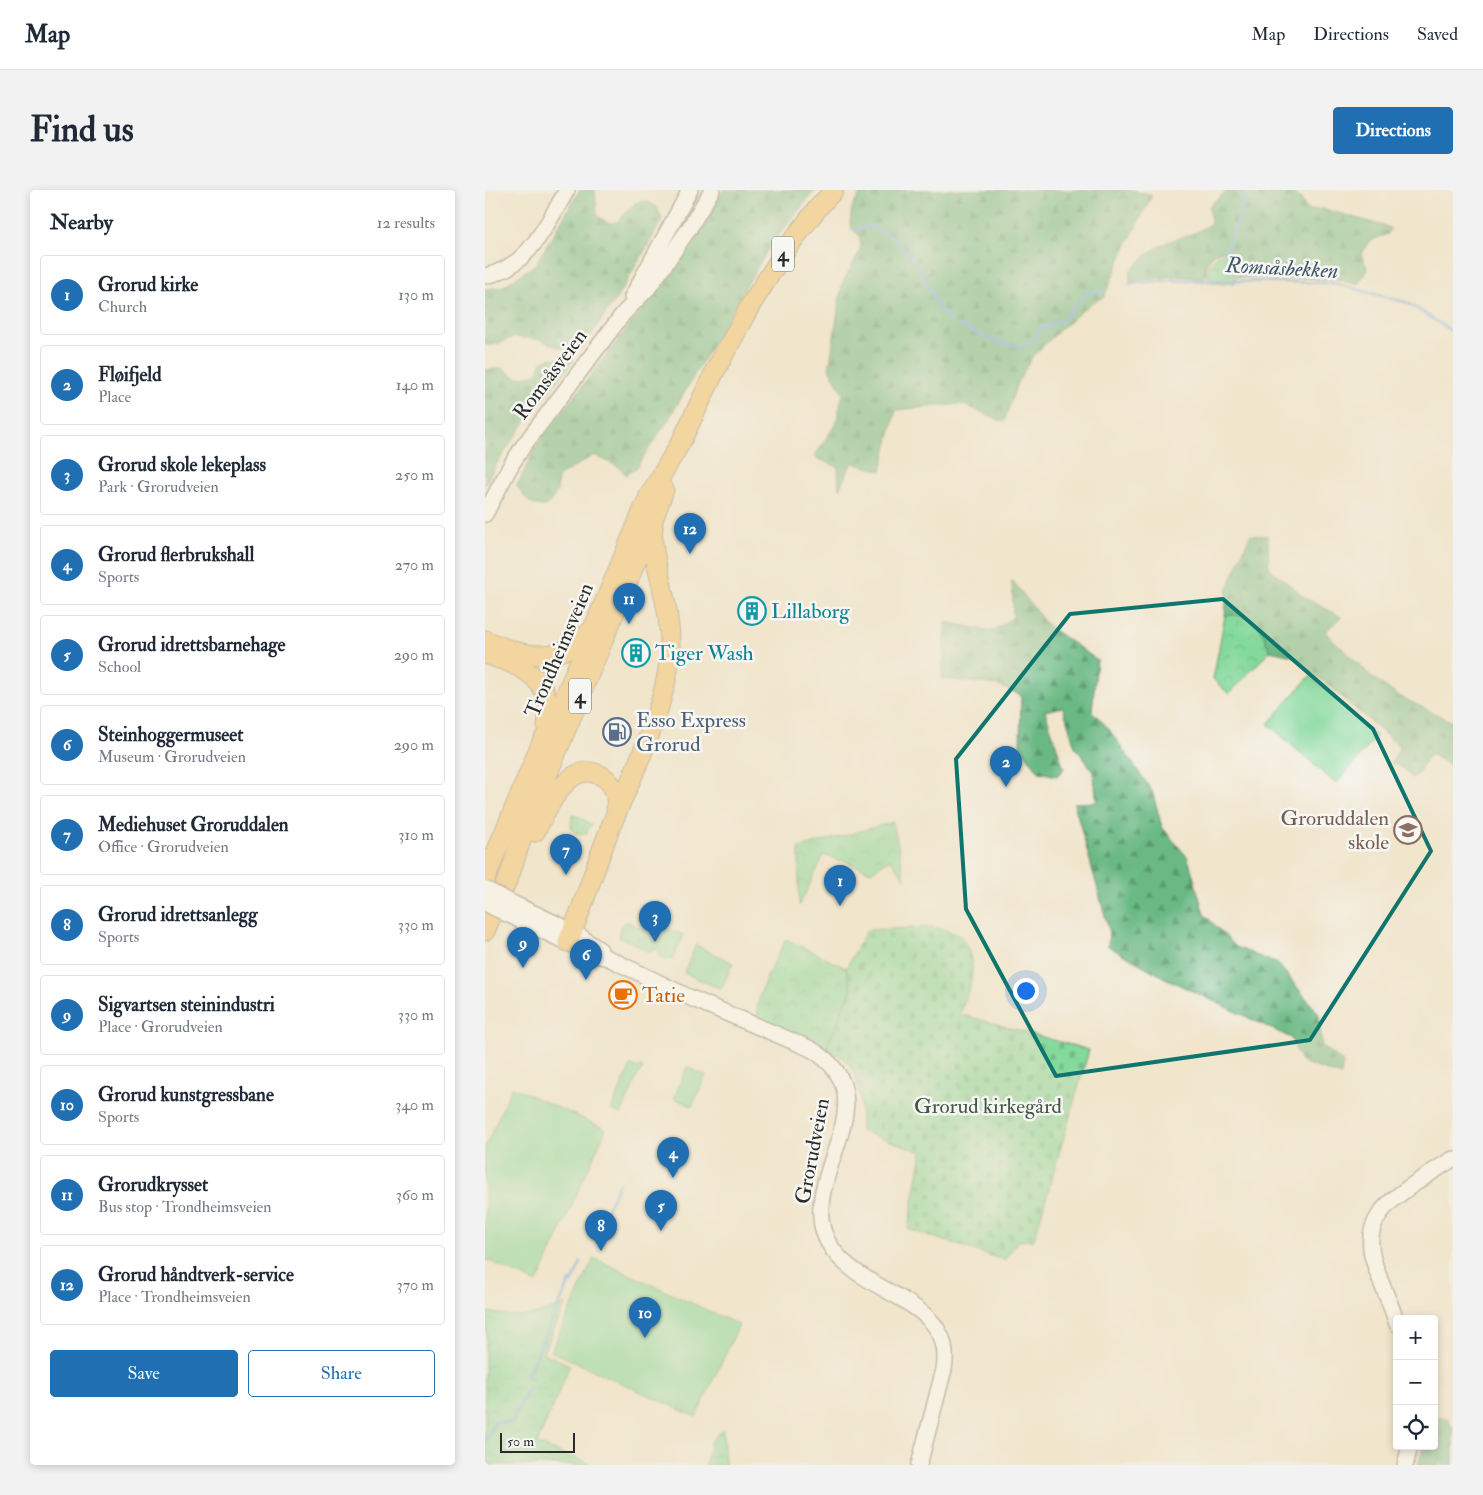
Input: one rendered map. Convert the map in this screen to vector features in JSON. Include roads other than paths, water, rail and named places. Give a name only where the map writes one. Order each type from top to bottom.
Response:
[{"type":"highway","name":"Trondheimsveien","points":[[485,879],[541,744],[555,720],[649,496],[681,442],[715,371],[750,306],[787,248],[817,208],[834,190]]},
{"type":"highway","name":"Trondheimsveien","points":[[485,931],[509,874],[524,831],[653,520],[681,442]]},
{"type":"highway","points":[[570,936],[656,714],[668,669],[670,630],[666,602],[652,540],[653,520]]},
{"type":"highway","points":[[485,640],[517,652],[550,654],[570,648],[593,628]]},
{"type":"highway","points":[[485,654],[526,671],[541,685],[548,701],[546,730],[541,744]]},
{"type":"highway","points":[[509,874],[554,795],[574,777],[589,772],[607,779],[616,794],[617,814]]},
{"type":"street","points":[[485,276],[505,270],[523,257],[567,190]]},
{"type":"street","name":"Romsåsveien","points":[[623,314],[690,190]]},
{"type":"street","name":"Romsåsveien","points":[[485,514],[524,445],[623,314],[659,273],[712,190]]},
{"type":"street","points":[[485,889],[509,908]]},
{"type":"street","points":[[485,902],[509,908]]},
{"type":"street","name":"Grorudveien","points":[[509,908],[570,936],[590,953],[608,958],[693,998],[811,1049],[827,1060],[838,1074],[845,1094],[846,1104],[843,1126],[821,1203],[821,1223],[827,1240],[835,1254],[847,1266],[923,1313],[939,1332],[945,1345],[946,1359],[944,1369],[919,1465]]},
{"type":"street","points":[[1394,1315],[1372,1257],[1370,1241],[1372,1226],[1381,1212],[1403,1192],[1453,1159]]},
{"type":"street","points":[[1405,1465],[1409,1450]]},
{"type":"waterway","points":[[1225,253],[1242,211],[1242,190]]},
{"type":"waterway","name":"Romsåsbekken","points":[[853,230],[869,226],[891,236],[911,256],[936,304],[950,321]]},
{"type":"waterway","name":"Romsåsbekken","points":[[1129,284],[1173,280],[1333,283],[1408,303],[1453,332]]},
{"type":"waterway","name":"Romsåsbekken","points":[[958,325],[1001,343],[1019,346],[1029,345],[1042,328],[1061,321],[1086,294],[1102,290]]},
{"type":"waterway","points":[[595,1236],[619,1183]]},
{"type":"waterway","points":[[532,1379],[527,1376],[570,1281],[572,1283],[581,1262]]},
{"type":"waterway","points":[[486,1441],[495,1421],[505,1423],[513,1421],[528,1388]]},
{"type":"place","name":"Grorud håndtverk-service","points":[[690,554]]},
{"type":"place","name":"Lillaborg","points":[[752,611]]},
{"type":"place","name":"Grorudkrysset","points":[[629,624]]},
{"type":"place","name":"Tiger Wash","points":[[636,653]]},
{"type":"place","name":"Esso Express Grorud","points":[[617,732]]},
{"type":"place","name":"Fløifjeld","points":[[1006,787]]},
{"type":"place","name":"Groruddalen skole","points":[[1408,830]]},
{"type":"place","name":"Mediehuset Groruddalen","points":[[566,875]]},
{"type":"place","name":"Grorud kirke","points":[[840,906]]},
{"type":"place","name":"Grorud skole lekeplass","points":[[655,942]]},
{"type":"place","name":"Sigvartsen steinindustri","points":[[523,968]]},
{"type":"place","name":"Steinhoggermuseet","points":[[586,980]]},
{"type":"place","name":"Tatie","points":[[623,995]]},
{"type":"place","name":"Grorud flerbrukshall","points":[[673,1178]]},
{"type":"place","name":"Grorud idrettsbarnehage","points":[[661,1231]]},
{"type":"place","name":"Grorud idrettsanlegg","points":[[601,1251]]},
{"type":"place","name":"Grorud kunstgressbane","points":[[645,1338]]},
{"type":"park label","name":"Grorud kirkegård","points":[[988,1106]]}]
